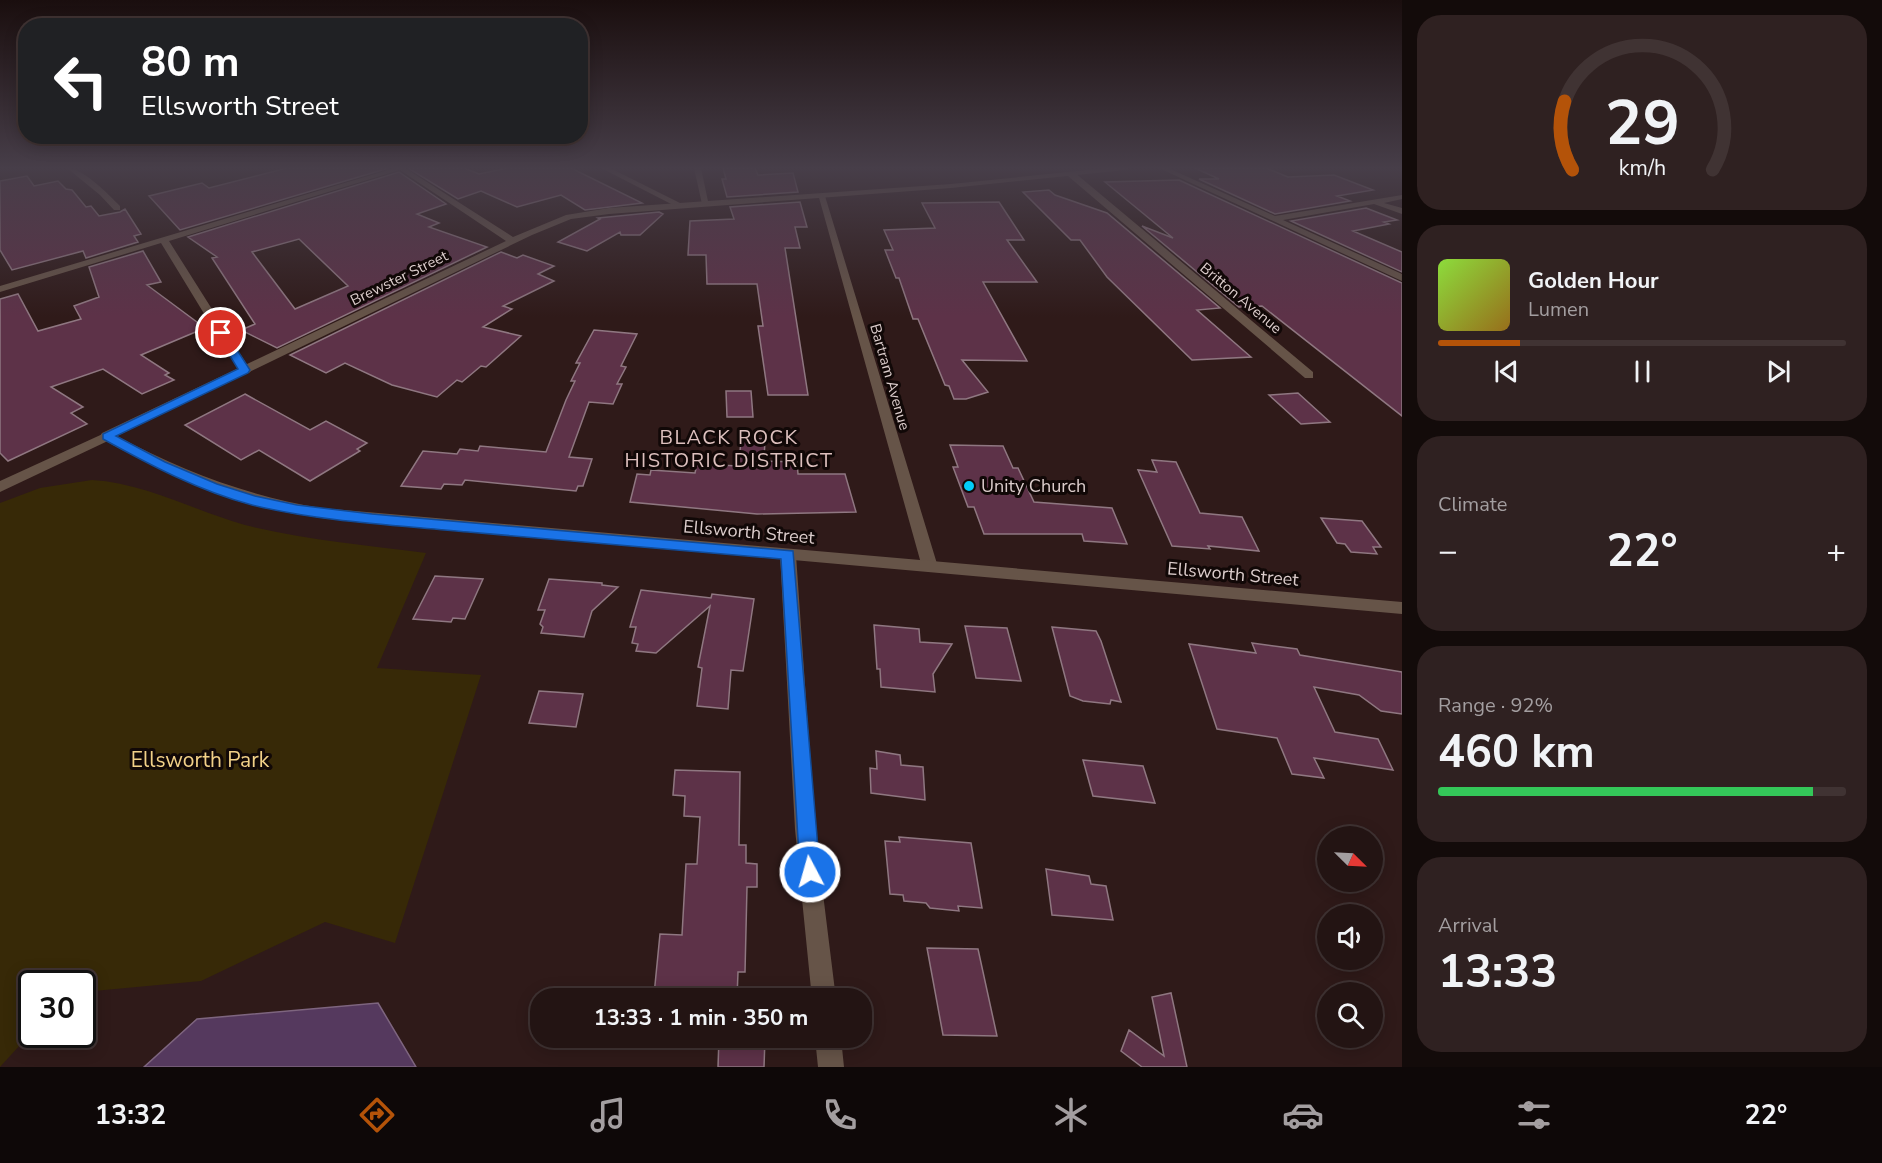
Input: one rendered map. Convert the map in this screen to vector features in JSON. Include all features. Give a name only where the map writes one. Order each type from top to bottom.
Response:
[{"type":"street","points":[[0,289],[237,218]]},
{"type":"street","points":[[477,218],[513,241]]},
{"type":"street","name":"Brewster Street","points":[[0,487],[513,241],[568,218]]},
{"type":"street","name":"Bartram Avenue","points":[[827,218],[930,567]]},
{"type":"street","name":"Britton Avenue","points":[[1123,218],[1309,375]]},
{"type":"street","points":[[1275,219],[1282,218]]},
{"type":"street","points":[[1275,219],[1402,278]]},
{"type":"street","points":[[164,240],[244,370]]},
{"type":"street","name":"Ellsworth Street","points":[[107,436],[152,461],[212,487],[285,508],[372,519],[1402,608]]},
{"type":"street","points":[[788,555],[805,829],[823,988]]},
{"type":"street","points":[[829,1048],[831,1067]]},
{"type":"green space","name":"Ellsworth Park","points":[[92,480],[112,482],[151,492],[226,519],[267,530],[335,542],[426,553],[377,668],[481,675],[395,943],[325,922],[201,981],[96,991],[96,970],[18,970],[18,1047],[0,1067],[0,503],[40,488]]},
{"type":"shaded area","points":[[378,1003],[416,1067],[144,1067],[197,1019]]},
{"type":"building","points":[[0,218],[131,218],[141,234],[134,236],[138,242],[86,258],[83,251],[12,270],[0,250]]},
{"type":"building","points":[[169,218],[221,218],[180,230]]},
{"type":"building","points":[[250,218],[426,218],[439,223],[429,227],[487,247],[277,348],[241,330],[255,324],[212,258],[217,257],[188,237]],"holes":[[[299,239],[348,286],[295,309],[252,252]]]},
{"type":"building","points":[[598,218],[659,218],[640,235],[621,235],[620,232],[587,251],[558,242],[600,219]]},
{"type":"building","points":[[804,218],[807,227],[795,227],[800,248],[785,248],[808,395],[768,395],[758,326],[763,326],[757,284],[707,284],[706,255],[688,255],[690,221]]},
{"type":"building","points":[[930,218],[1009,218],[1024,240],[1007,240],[1037,282],[983,282],[1027,361],[962,360],[988,392],[966,399],[954,399],[949,386],[945,385],[918,319],[913,319],[899,278],[896,278],[885,250],[893,250],[884,230],[935,228]]},
{"type":"building","points":[[1049,218],[1113,218],[1220,308],[1197,310],[1251,357],[1192,360],[1107,277],[1080,240],[1071,240]]},
{"type":"building","points":[[1148,218],[1261,218],[1402,283],[1402,416],[1262,306],[1239,307],[1142,226],[1173,238]]},
{"type":"building","points":[[1310,218],[1391,218],[1397,220],[1384,222],[1389,224],[1353,231],[1402,252],[1402,272],[1291,221]]},
{"type":"building","points":[[143,251],[161,282],[147,285],[205,328],[141,355],[169,373],[165,375],[174,380],[142,394],[103,369],[51,387],[83,407],[71,413],[87,424],[8,461],[0,453],[0,299],[18,294],[38,331],[81,319],[74,306],[99,297],[89,267]]},
{"type":"building","points":[[501,252],[517,258],[523,255],[554,266],[538,274],[554,281],[503,306],[512,309],[483,327],[521,336],[486,367],[481,366],[462,382],[457,380],[437,397],[392,385],[345,363],[326,373],[290,355]]},
{"type":"building","points":[[594,330],[637,334],[621,366],[626,367],[617,384],[622,384],[613,404],[589,402],[569,457],[592,459],[583,486],[578,486],[576,491],[465,480],[462,485],[444,484],[441,489],[401,486],[423,451],[457,454],[460,449],[478,451],[480,446],[546,452],[575,381],[571,381],[580,363],[576,363]]},
{"type":"building","points":[[726,391],[751,391],[753,417],[727,417]]},
{"type":"building","points":[[1298,393],[1330,422],[1301,424],[1269,395]]},
{"type":"building","points":[[245,394],[310,430],[326,421],[367,443],[357,449],[360,451],[310,481],[259,450],[241,460],[185,425]]},
{"type":"building","points":[[741,438],[765,439],[764,461],[797,462],[798,474],[845,474],[856,512],[757,514],[630,502],[637,474],[650,475],[651,470],[695,473],[697,464],[739,466]]},
{"type":"building","points":[[950,445],[1003,446],[1013,468],[1018,468],[1034,502],[1112,508],[1127,544],[1084,541],[1082,534],[984,534],[974,507],[968,507],[953,467],[958,467]]},
{"type":"building","points":[[1152,460],[1176,462],[1200,513],[1242,517],[1259,551],[1208,546],[1210,549],[1172,546],[1138,470],[1157,472]]},
{"type":"building","points":[[1321,518],[1362,521],[1381,547],[1373,547],[1377,554],[1351,552],[1345,544],[1337,543]]},
{"type":"building","points":[[435,576],[483,579],[465,619],[453,618],[451,622],[413,619]]},
{"type":"building","points":[[549,579],[602,583],[602,585],[618,587],[592,611],[584,637],[541,633],[543,627],[540,624],[545,610],[538,610]]},
{"type":"building","points":[[641,590],[711,598],[712,594],[754,599],[743,671],[731,670],[728,709],[697,706],[702,668],[698,667],[710,606],[656,653],[636,651],[638,644],[632,643],[636,627],[630,627]]},
{"type":"building","points":[[874,625],[919,629],[920,642],[952,644],[933,674],[935,692],[881,687],[880,669],[877,669]]},
{"type":"building","points":[[965,626],[1007,628],[1021,681],[976,678]]},
{"type":"building","points":[[1052,627],[1096,631],[1121,702],[1111,700],[1110,704],[1083,701],[1070,696]]},
{"type":"building","points":[[1252,643],[1297,649],[1300,655],[1402,672],[1402,714],[1381,711],[1359,695],[1314,687],[1335,732],[1378,739],[1393,770],[1314,758],[1324,778],[1292,774],[1277,738],[1217,729],[1189,644],[1256,653]]},
{"type":"building","points":[[539,691],[583,694],[576,727],[529,723]]},
{"type":"building","points":[[876,751],[900,755],[901,765],[923,767],[925,800],[871,793],[870,768],[877,769]]},
{"type":"building","points":[[1083,760],[1143,766],[1155,803],[1093,796]]},
{"type":"building","points":[[675,770],[740,772],[739,845],[746,845],[746,863],[757,864],[757,887],[747,887],[745,972],[738,972],[737,988],[655,988],[660,934],[682,935],[686,864],[697,864],[700,817],[684,816],[685,796],[673,795]]},
{"type":"building","points":[[899,837],[971,843],[982,908],[958,906],[959,911],[930,908],[926,903],[904,901],[903,895],[890,894],[885,841],[900,842]]},
{"type":"building","points":[[1046,869],[1089,876],[1091,884],[1106,886],[1113,920],[1052,915]]},
{"type":"building","points":[[927,948],[978,949],[997,1036],[943,1035]]},
{"type":"building","points":[[1171,993],[1187,1067],[1142,1067],[1121,1051],[1129,1030],[1164,1056],[1152,997]]},
{"type":"building","points":[[719,1048],[765,1048],[764,1067],[718,1067]]},
{"type":"place","name":"Unity Church","points":[[969,486]]},
{"type":"district","name":"BLACK ROCK HISTORIC DISTRICT","points":[[729,448]]},
{"type":"route","points":[[221,333],[244,370],[107,436],[160,465],[212,487],[273,506],[372,519],[788,555],[805,829],[810,872]]}]
